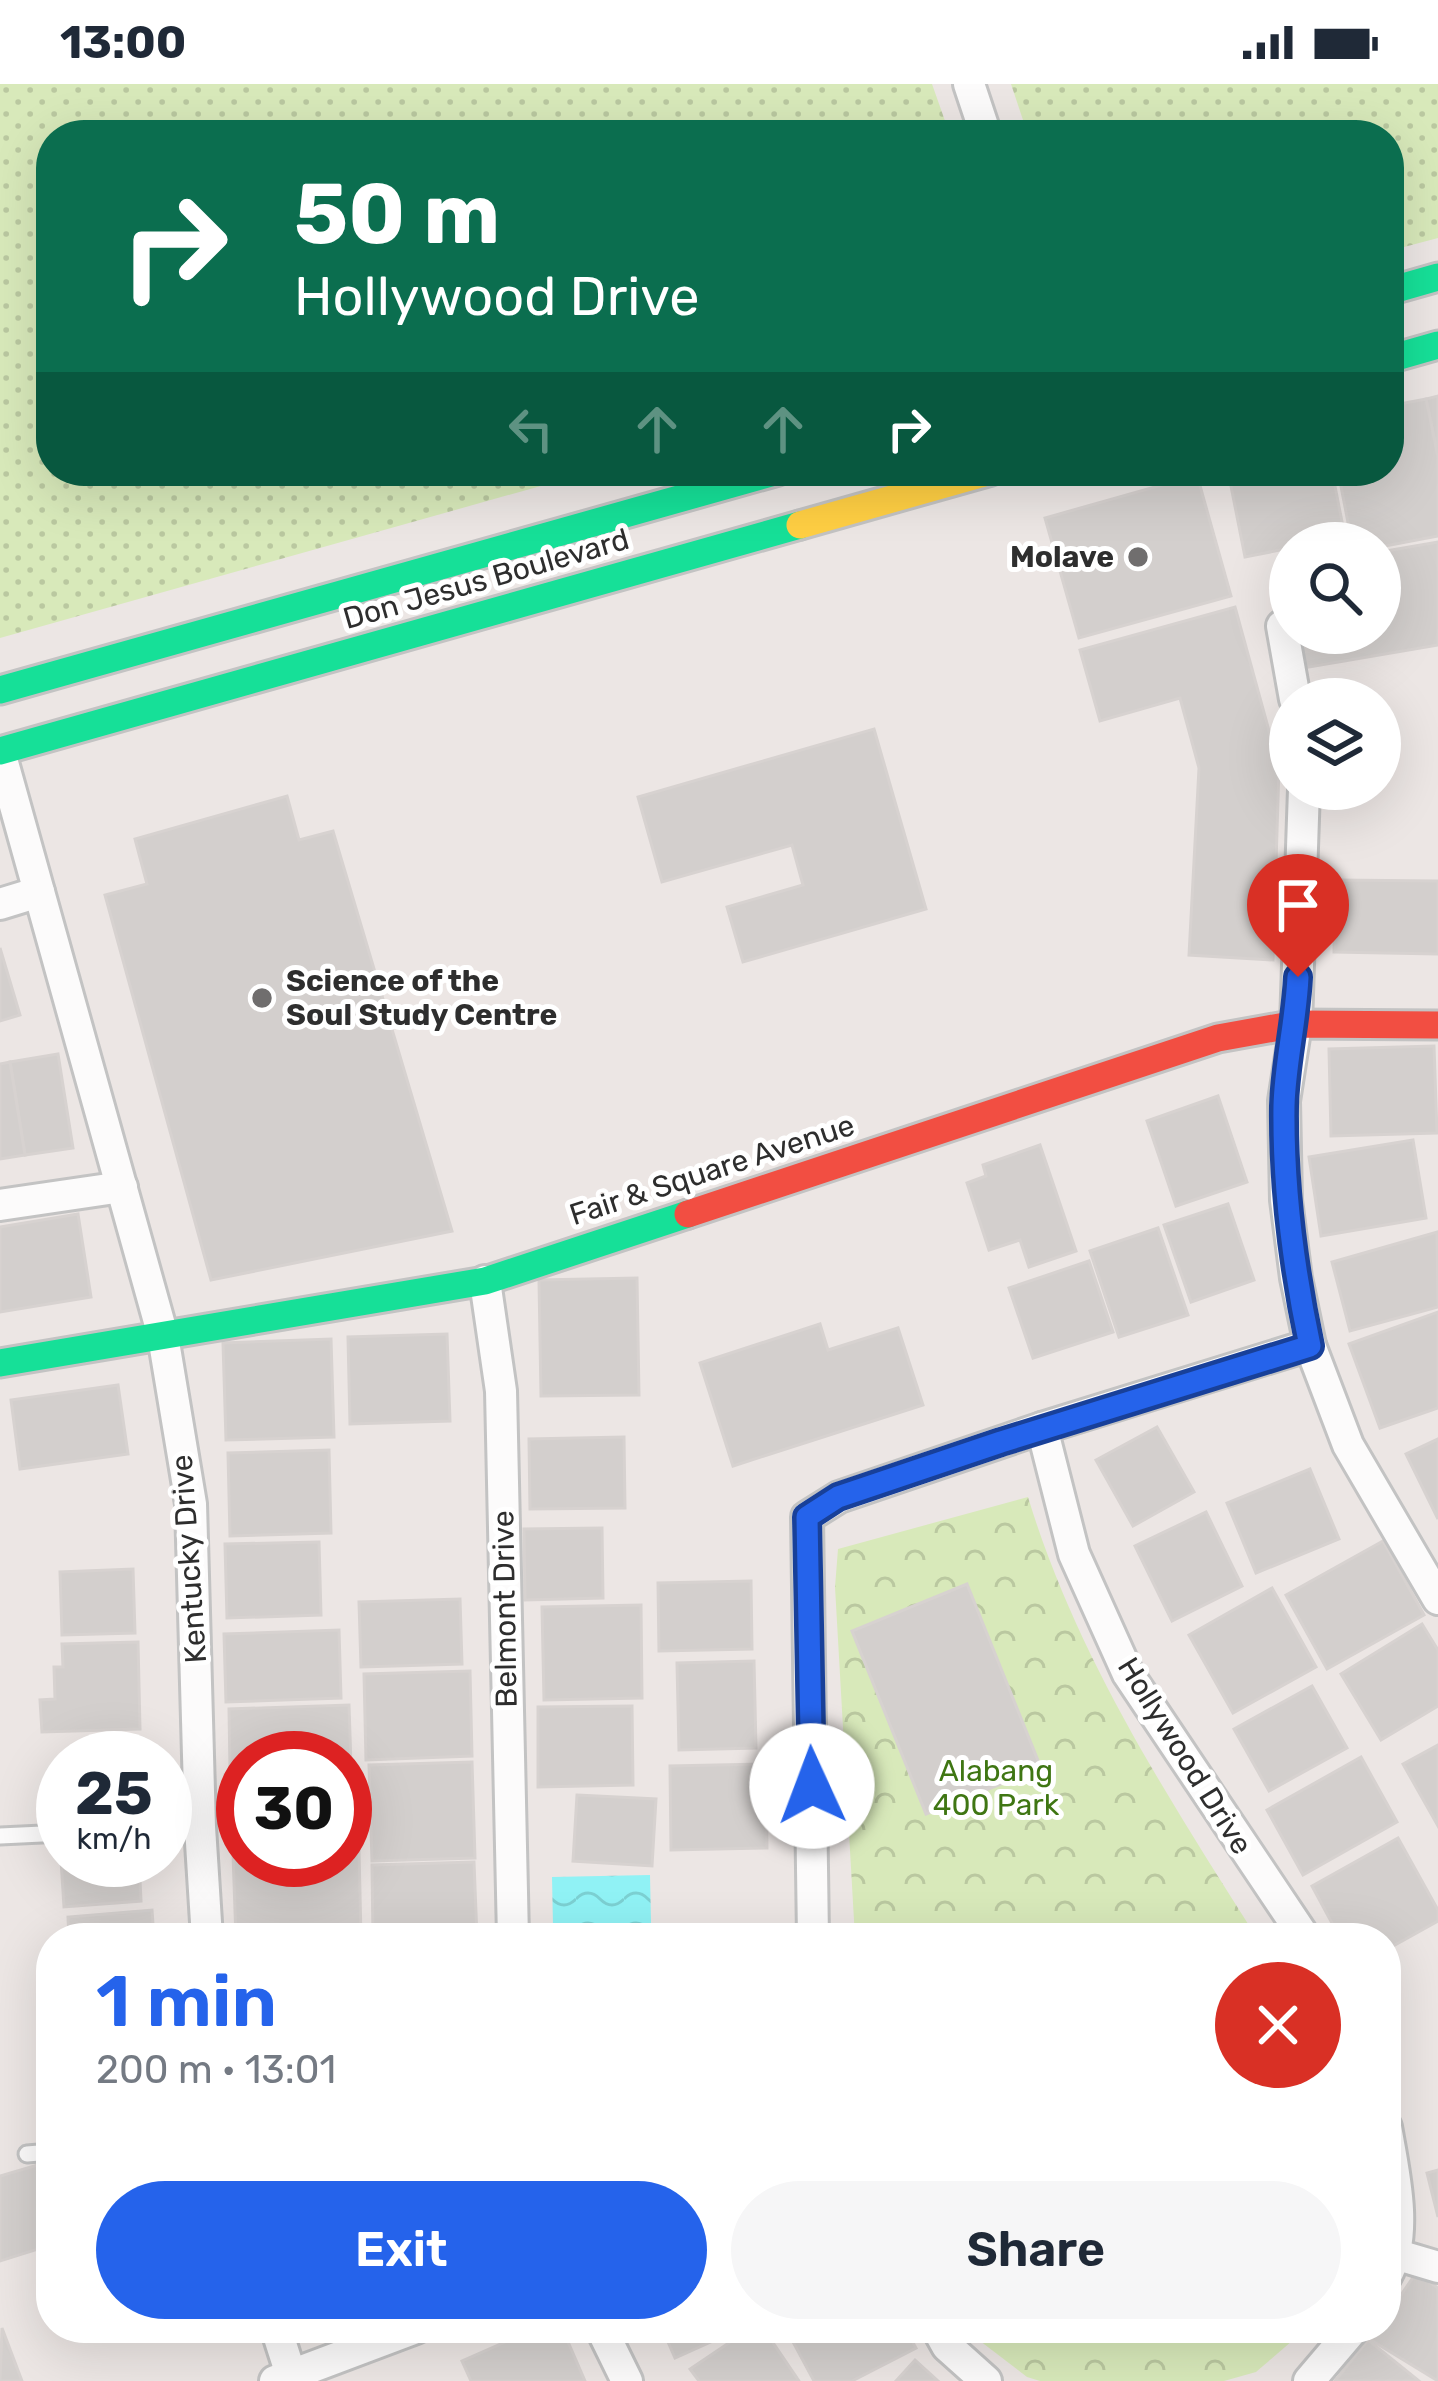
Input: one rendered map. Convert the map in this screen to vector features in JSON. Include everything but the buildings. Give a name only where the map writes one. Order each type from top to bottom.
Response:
[{"type":"street","points":[[970,84],[981,120]]},
{"type":"street","points":[[1404,287],[1438,277]]},
{"type":"street","points":[[1404,354],[1438,345]]},
{"type":"street","name":"Don Jesus Boulevard","points":[[0,752],[209,662],[733,486]]},
{"type":"street","name":"Don Jesus Boulevard","points":[[0,690],[209,662],[930,486]]},
{"type":"street","name":"Kentucky Drive","points":[[0,752],[163,1336],[191,1504],[206,1923]]},
{"type":"street","points":[[1303,810],[1296,1024],[1284,1101],[1286,1200],[1310,1346],[1348,1445],[1438,1599]]},
{"type":"street","points":[[0,904],[39,892]]},
{"type":"street","name":"Fair & Square Avenue","points":[[0,1364],[485,1281],[1218,1038],[1296,1024],[1438,1025]]},
{"type":"street","points":[[0,1204],[122,1187]]},
{"type":"street","name":"Belmont Drive","points":[[485,1281],[501,1391],[513,1923]]},
{"type":"street","points":[[813,1923],[807,1517],[838,1497],[1310,1346]]},
{"type":"street","name":"Hollywood Drive","points":[[1042,1428],[1074,1554],[1128,1674],[1295,1923]]},
{"type":"street","points":[[1401,2265],[1438,2266]]},
{"type":"street","points":[[279,2343],[286,2379],[378,2343]]},
{"type":"street","points":[[609,2343],[627,2381]]},
{"type":"street","points":[[946,2343],[986,2381]]},
{"type":"street","points":[[1309,2381],[1341,2343]]},
{"type":"lane","points":[[192,1827],[200,1827]]},
{"type":"lane","points":[[0,1836],[36,1834]]},
{"type":"lane","points":[[27,2155],[36,2154]]},
{"type":"green space","points":[[0,84],[932,84],[945,120],[36,120],[36,486],[541,486],[0,638]]},
{"type":"green space","points":[[1011,84],[1438,84],[1438,238],[1404,247],[1404,120],[1023,120]]},
{"type":"green space","name":"Alabang 400 Park","points":[[1028,1497],[1098,1670],[1248,1923],[854,1923],[835,1587],[838,1549]]},
{"type":"green space","points":[[983,2343],[1290,2343],[1256,2372],[1224,2381],[1040,2381],[1027,2377]]},
{"type":"water","points":[[650,1875],[651,1923],[553,1923],[552,1877]]},
{"type":"traffic: fast","points":[[1404,287],[1438,277]]},
{"type":"traffic: fast","points":[[1404,355],[1438,345]]},
{"type":"traffic: fast","points":[[0,690],[725,486]]},
{"type":"traffic: fast","points":[[0,751],[800,525]]},
{"type":"traffic: fast","points":[[0,1363],[485,1281],[688,1214]]},
{"type":"traffic: slow","points":[[800,525],[938,486]]},
{"type":"traffic: jam","points":[[688,1214],[1218,1038],[1296,1024],[1438,1025]]},
{"type":"place","name":"Molave","points":[[1138,557]]},
{"type":"place","name":"Science of the Soul Study Centre","points":[[262,998]]},
{"type":"route","points":[[812,1786],[807,1517],[838,1497],[1310,1346],[1286,1200],[1284,1101],[1298,977]]}]
